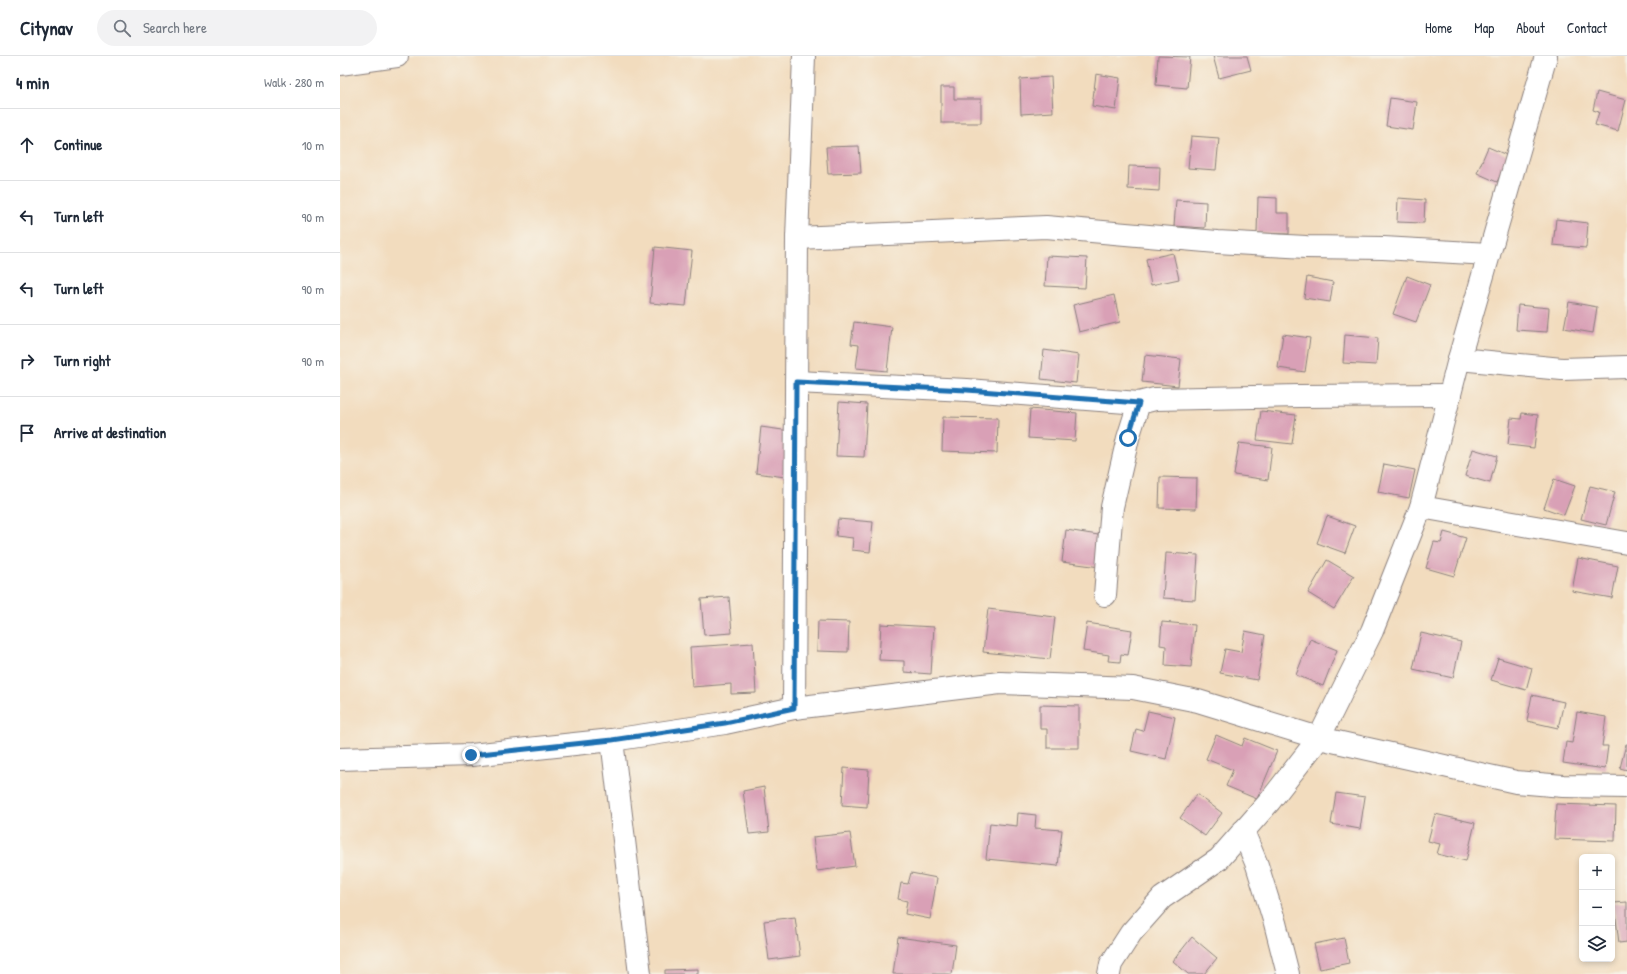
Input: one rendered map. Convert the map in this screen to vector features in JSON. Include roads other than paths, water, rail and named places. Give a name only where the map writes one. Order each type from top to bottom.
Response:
[{"type":"street","points":[[340,64],[397,56]]},
{"type":"street","points":[[794,708],[796,238],[804,56]]},
{"type":"street","points":[[1109,974],[1111,964],[1130,933],[1162,898],[1220,859],[1270,801],[1319,738],[1372,631],[1421,507],[1459,359],[1546,56]]},
{"type":"street","points":[[796,238],[1046,227],[1224,243],[1306,247],[1383,248],[1489,254]]},
{"type":"street","points":[[1459,359],[1562,369],[1627,367]]},
{"type":"street","points":[[796,382],[967,390],[1139,403],[1162,399],[1450,395]]},
{"type":"street","points":[[1105,595],[1112,508],[1128,438],[1139,403]]},
{"type":"street","points":[[1421,507],[1627,543]]},
{"type":"street","points":[[340,759],[471,755],[612,740],[725,723],[794,708],[1000,683],[1133,688],[1198,701],[1319,738],[1516,782],[1564,786],[1627,787]]},
{"type":"street","points":[[612,740],[640,974]]},
{"type":"street","points":[[1243,831],[1257,864],[1275,923],[1288,974]]}]
